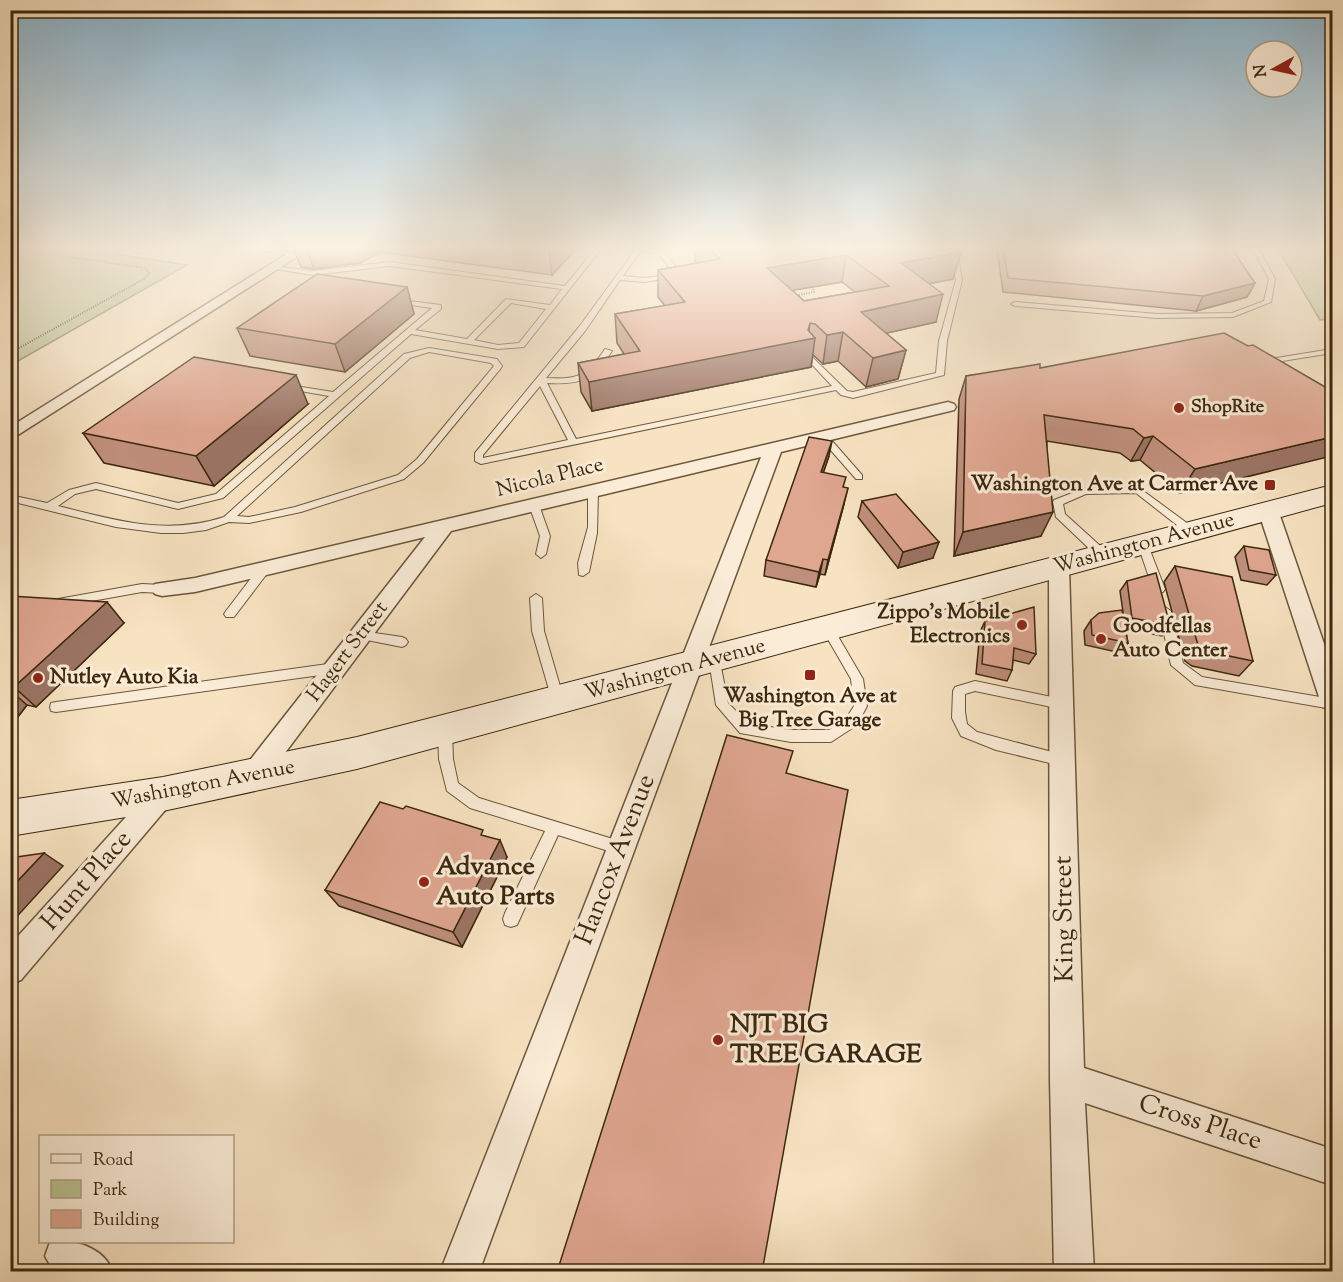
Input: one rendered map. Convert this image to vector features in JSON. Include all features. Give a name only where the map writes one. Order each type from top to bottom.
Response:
[{"type":"main road","name":"Washington Avenue","points":[[10,818],[163,794],[252,777],[445,731],[1332,494]]},
{"type":"street","points":[[10,435],[209,309]]},
{"type":"street","name":"Nicola Place","points":[[162,589],[443,528],[593,490],[948,407]]},
{"type":"street","name":"Hancox Avenue","points":[[459,1272],[621,848],[703,663],[773,449]]},
{"type":"street","points":[[1268,510],[1332,702]]},
{"type":"street","name":"Hagert Street","points":[[252,777],[443,528]]},
{"type":"street","name":"King Street","points":[[1059,567],[1067,1080],[1074,1272]]},
{"type":"street","name":"Hunt Place","points":[[10,969],[163,794]]},
{"type":"street","name":"Cross Place","points":[[1067,1080],[1332,1167]]},
{"type":"lane","points":[[49,507],[72,492],[96,486],[178,506],[219,496],[437,309]]},
{"type":"lane","points":[[468,342],[501,309]]},
{"type":"lane","points":[[409,331],[498,347],[521,345],[550,309]]},
{"type":"lane","points":[[595,309],[542,380],[478,455],[478,459],[482,461],[838,387]]},
{"type":"lane","points":[[809,356],[844,393],[853,395],[940,375],[943,341],[952,309]]},
{"type":"lane","points":[[1072,309],[1156,316],[1233,315],[1249,309]]},
{"type":"lane","points":[[10,498],[137,528],[169,531],[208,528],[228,519],[407,356],[429,350],[494,361],[498,366],[420,461],[401,477],[297,510],[249,520],[228,519]]},
{"type":"lane","points":[[542,380],[586,377],[596,371],[608,351]]},
{"type":"lane","points":[[1258,363],[1332,351]]},
{"type":"lane","points":[[372,363],[395,367]]},
{"type":"lane","points":[[542,380],[573,442]]},
{"type":"lane","points":[[280,385],[336,395]]},
{"type":"lane","points":[[822,436],[859,477]]},
{"type":"lane","points":[[583,572],[583,557],[590,542],[595,514],[593,490]]},
{"type":"lane","points":[[1103,555],[1060,515],[1058,502],[1085,491],[1138,490],[1191,531]]},
{"type":"lane","points":[[534,505],[545,536],[541,554]]},
{"type":"lane","points":[[1143,545],[1155,576],[1177,664],[1199,681],[1332,702]]},
{"type":"lane","points":[[230,614],[265,568]]},
{"type":"lane","points":[[47,605],[142,588],[162,589]]},
{"type":"lane","points":[[536,598],[538,631],[559,701]]},
{"type":"lane","points":[[703,663],[723,705],[745,729],[791,736],[831,736],[852,721],[861,706],[857,679],[828,629]]},
{"type":"lane","points":[[361,635],[402,642]]},
{"type":"lane","points":[[56,707],[335,668]]},
{"type":"lane","points":[[1061,704],[975,686],[959,691],[958,715],[966,732],[984,740],[1062,760]]},
{"type":"lane","points":[[445,731],[446,759],[453,787],[475,803],[621,848]]},
{"type":"lane","points":[[511,919],[554,828]]},
{"type":"path","points":[[10,353],[90,309]]},
{"type":"green space","points":[[11,309],[110,309],[11,365]]},
{"type":"green space","points":[[1313,309],[1332,309],[1332,319],[1320,320]]},
{"type":"building","points":[[265,309],[379,309],[335,344],[237,328]]},
{"type":"building","points":[[645,309],[875,309],[861,312],[906,350],[873,358],[843,332],[827,335],[815,324],[810,323],[808,330],[815,338],[589,382],[578,363],[640,351],[615,314]]},
{"type":"building","points":[[1224,333],[1248,346],[1253,345],[1332,391],[1332,437],[1195,469],[1153,436],[1144,438],[1133,429],[1044,415],[1053,512],[963,532],[966,376],[1040,364],[1040,368]]},
{"type":"building","points":[[194,357],[296,375],[196,456],[83,433]]},
{"type":"building","points":[[809,437],[832,441],[821,472],[846,477],[843,487],[848,488],[828,560],[823,559],[819,572],[766,560]]},
{"type":"building","points":[[896,494],[939,542],[903,552],[862,501]]},
{"type":"building","points":[[1244,546],[1269,550],[1276,575],[1249,570]]},
{"type":"building","points":[[1175,566],[1232,577],[1253,661],[1205,651],[1198,645]]},
{"type":"building","points":[[1156,573],[1170,625],[1132,618],[1127,581]]},
{"type":"building","points":[[10,596],[107,602],[14,687],[10,686]]},
{"type":"building","points":[[1034,607],[1036,654],[1014,648],[1012,670],[982,664],[985,621]]},
{"type":"building","points":[[1122,610],[1128,643],[1092,635],[1091,620],[1099,613]]},
{"type":"building","name":"NJT BIG TREE GARAGE","points":[[727,735],[793,751],[786,773],[848,790],[762,1272],[557,1272]]},
{"type":"building","name":"Advance Auto Parts","points":[[380,802],[403,809],[406,806],[483,830],[481,835],[500,840],[453,932],[325,890]]},
{"type":"building","points":[[44,853],[10,889],[10,858]]},
{"type":"place","name":"ShopRite","points":[[1179,408]]},
{"type":"place","name":"Washington Ave at Carmer Ave","points":[[1270,485]]},
{"type":"place","name":"Zippo's Mobile Electronics","points":[[1022,625]]},
{"type":"place","name":"Goodfellas Auto Center","points":[[1101,639]]},
{"type":"place","name":"Washington Ave at Big Tree Garage","points":[[810,675]]},
{"type":"place","name":"Nutley Auto Kia","points":[[38,678]]},
{"type":"place","name":"Advance Auto Parts","points":[[424,882]]},
{"type":"place","name":"NJT BIG TREE GARAGE","points":[[718,1040]]}]
